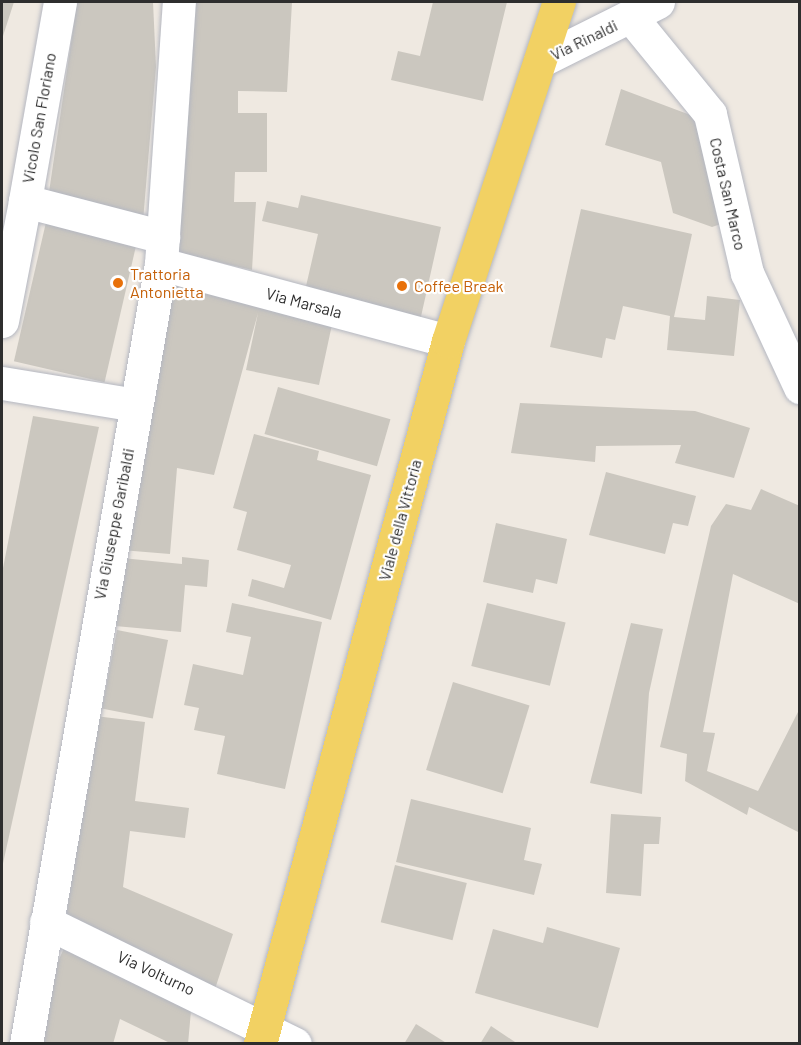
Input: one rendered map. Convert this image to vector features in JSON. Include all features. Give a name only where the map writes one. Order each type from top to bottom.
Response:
[{"type":"main road","name":"Viale della Vittoria","points":[[262,1034],[448,341],[559,2]]},
{"type":"street","name":"Vicolo San Floriano","points":[[60,2],[25,201],[171,258]]},
{"type":"street","name":"Via Giuseppe Garibaldi","points":[[26,1044],[136,405],[171,258],[179,2]]},
{"type":"street","name":"Via Rinaldi","points":[[540,61],[645,9]]},
{"type":"street","name":"Costa San Marco","points":[[645,9],[710,114],[747,273],[800,387]]},
{"type":"street","points":[[2,321],[25,201]]},
{"type":"street","name":"Via Marsala","points":[[171,258],[448,341]]},
{"type":"street","points":[[2,383],[136,405]]},
{"type":"street","name":"Via Volturno","points":[[46,922],[262,1034],[295,1044]]},
{"type":"building","points":[[2,2],[14,2],[2,39]]},
{"type":"building","points":[[77,2],[153,2],[156,67],[143,221],[48,199]]},
{"type":"building","points":[[194,2],[292,2],[287,92],[238,91],[238,113],[267,113],[267,172],[235,172],[234,202],[256,202],[252,270],[171,251]]},
{"type":"building","points":[[433,2],[507,2],[483,101],[391,80],[398,51],[420,56]]},
{"type":"building","points":[[621,89],[693,116],[724,223],[712,227],[673,213],[661,162],[605,145]]},
{"type":"building","points":[[301,195],[441,227],[420,321],[304,295],[318,234],[262,221],[267,201],[298,208]]},
{"type":"building","points":[[581,209],[692,234],[674,317],[705,320],[707,296],[740,300],[734,356],[667,350],[670,316],[623,306],[615,340],[606,338],[602,358],[550,347]]},
{"type":"building","points":[[47,218],[138,239],[105,382],[14,361]]},
{"type":"building","points":[[169,272],[333,320],[319,385],[246,370],[258,313],[214,475],[177,468],[170,554],[121,550]]},
{"type":"building","points":[[278,387],[390,419],[377,466],[264,434]]},
{"type":"building","points":[[520,403],[695,411],[750,428],[734,478],[675,463],[681,445],[596,446],[595,462],[511,453]]},
{"type":"building","points":[[33,416],[99,427],[2,868],[2,573]]},
{"type":"building","points":[[254,434],[319,451],[317,460],[371,475],[331,620],[248,596],[252,579],[284,588],[291,565],[237,550],[247,512],[233,508]]},
{"type":"building","points":[[606,472],[696,496],[688,526],[673,523],[665,554],[589,535]]},
{"type":"building","points":[[761,489],[800,506],[800,604],[733,574],[703,732],[715,733],[707,771],[758,791],[800,708],[800,833],[749,807],[747,815],[685,781],[687,754],[660,747],[711,526],[726,504],[751,510]]},
{"type":"building","points":[[496,523],[567,539],[557,584],[536,579],[533,593],[483,582]]},
{"type":"building","points":[[182,557],[209,560],[207,587],[185,585],[181,632],[115,626],[122,558],[182,564]]},
{"type":"building","points":[[232,603],[322,622],[285,789],[217,774],[225,736],[194,730],[199,708],[184,705],[193,664],[243,675],[251,637],[226,632]]},
{"type":"building","points":[[487,603],[566,623],[550,686],[471,666]]},
{"type":"building","points":[[631,623],[663,629],[649,693],[642,794],[590,783]]},
{"type":"building","points":[[117,630],[168,640],[153,718],[102,709]]},
{"type":"building","points":[[453,682],[530,705],[503,793],[426,770]]},
{"type":"building","points":[[95,716],[145,722],[135,801],[189,808],[185,838],[130,831],[123,887],[233,934],[215,989],[66,917]]},
{"type":"building","points":[[411,799],[531,828],[524,860],[542,864],[534,895],[396,862]]},
{"type":"building","points":[[611,814],[661,817],[659,844],[644,844],[641,896],[606,893]]},
{"type":"building","points":[[395,865],[467,883],[453,940],[381,922]]},
{"type":"building","points":[[547,927],[620,948],[598,1028],[475,993],[493,929],[543,943]]},
{"type":"building","points":[[67,942],[192,1000],[188,1044],[172,1044],[120,1019],[113,1044],[41,1044],[46,987]]},
{"type":"building","points":[[416,1024],[448,1044],[404,1044]]},
{"type":"building","points":[[491,1026],[518,1044],[480,1044]]},
{"type":"place","name":"Trattoria Antonietta","points":[[118,283]]},
{"type":"place","name":"Coffee Break","points":[[402,286]]}]
